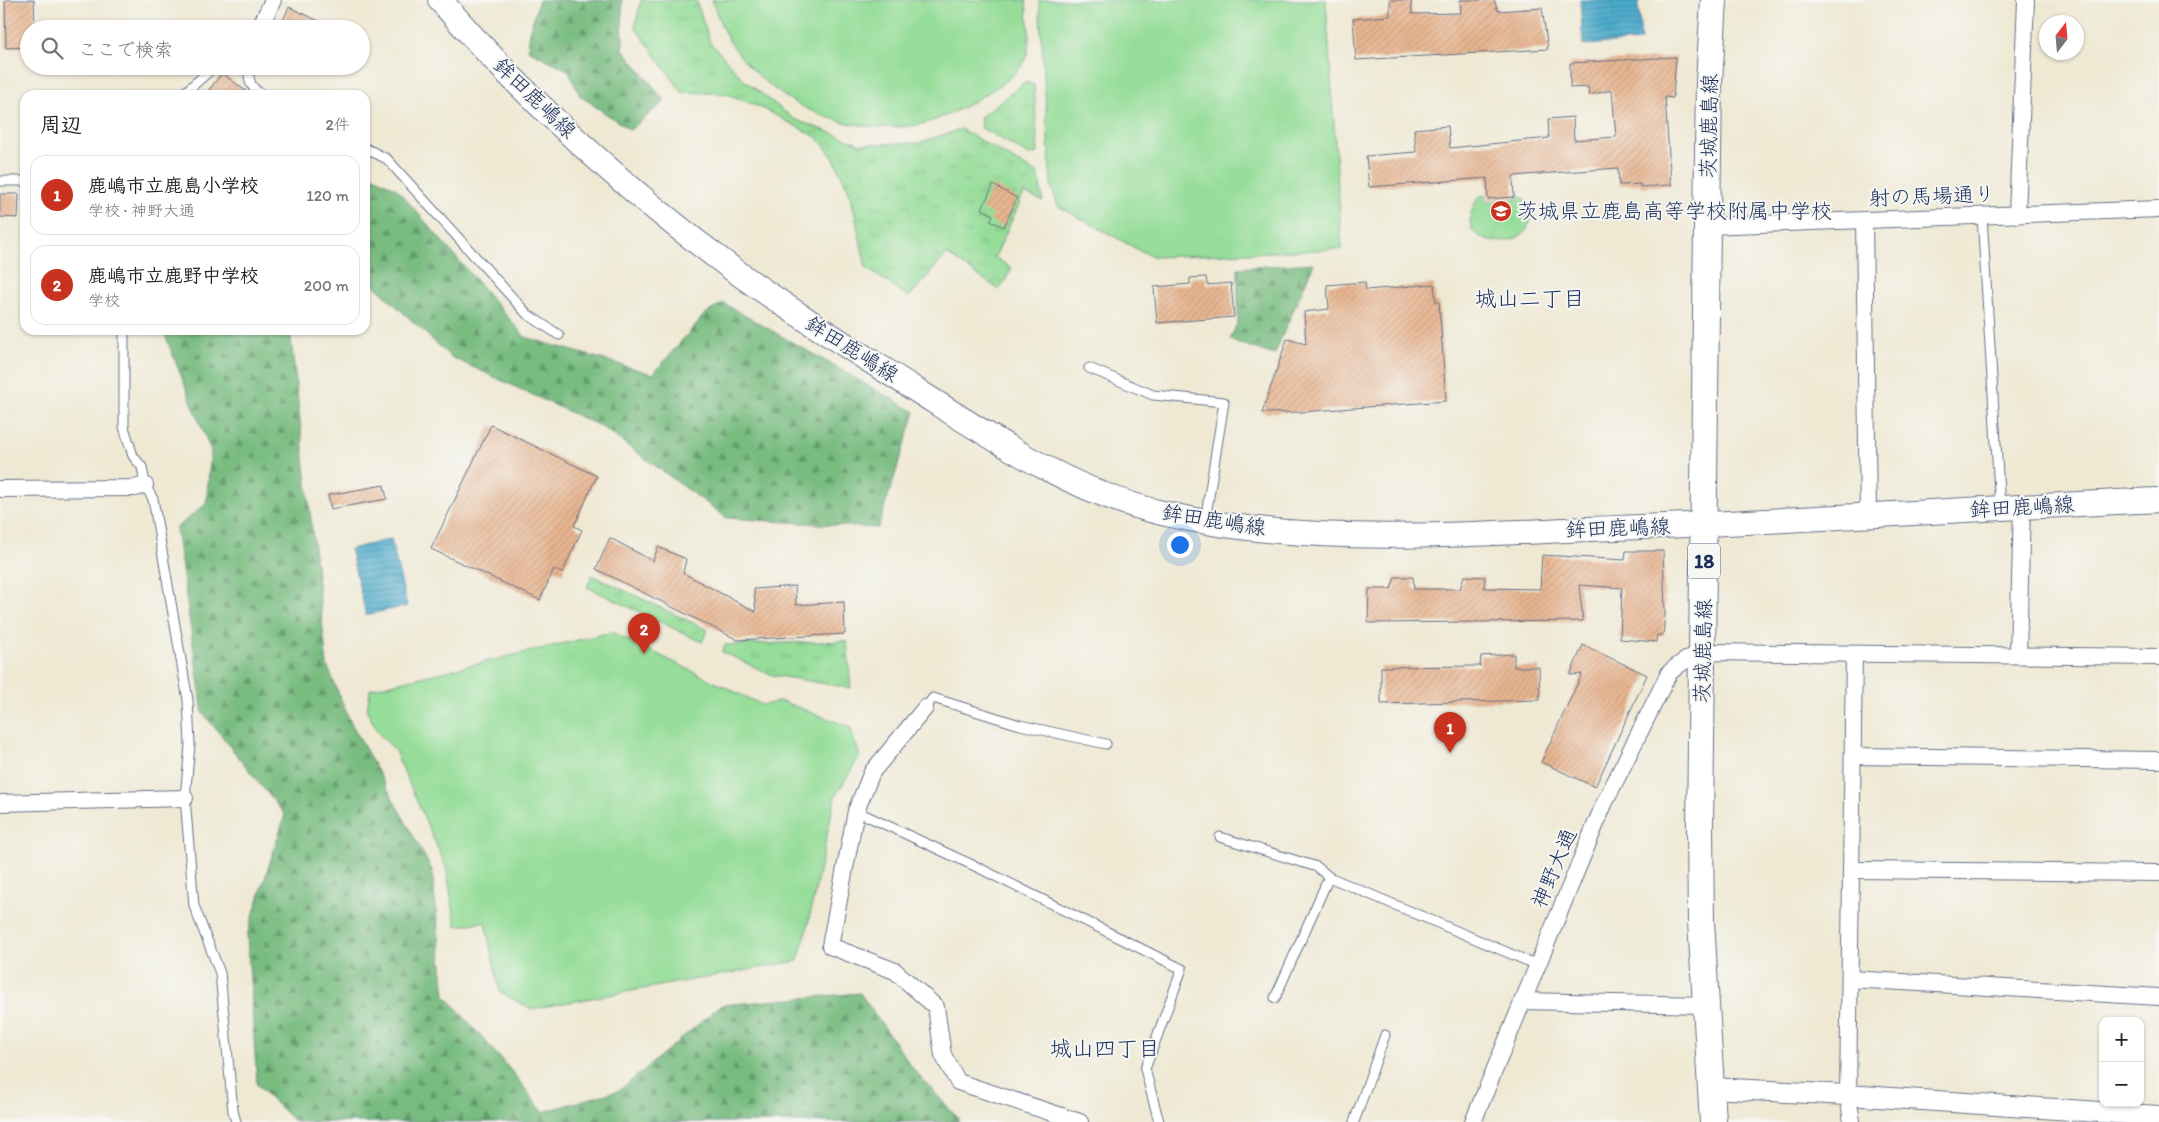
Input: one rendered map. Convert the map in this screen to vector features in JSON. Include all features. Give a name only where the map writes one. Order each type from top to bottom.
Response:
[{"type":"main road","name":"鉾田鹿嶋線","points":[[440,0],[466,30],[607,167],[675,225],[793,312],[1032,461],[1091,490],[1128,504],[1205,521],[1276,531],[1342,535],[1416,536],[1705,525],[2159,500]]},
{"type":"main road","name":"茨城鹿島線","points":[[1713,1122],[1705,1005],[1700,838],[1709,82],[1714,0]]},
{"type":"street","points":[[263,20],[273,0]]},
{"type":"street","points":[[2017,215],[2026,0]]},
{"type":"street","name":"射の馬場通り","points":[[1707,226],[2159,209]]},
{"type":"street","points":[[1864,220],[1868,515]]},
{"type":"street","points":[[0,489],[135,488],[145,485]]},
{"type":"street","points":[[2011,507],[2018,655]]},
{"type":"street","points":[[1703,652],[2159,657]]},
{"type":"street","name":"神野大通","points":[[1473,1122],[1604,804],[1669,673],[1685,660],[1703,652]]},
{"type":"street","points":[[1852,1122],[1848,1095],[1854,654]]},
{"type":"street","points":[[925,708],[872,772],[856,811],[830,946],[895,971],[936,1007],[943,1055],[958,1082],[1080,1122]]},
{"type":"street","points":[[1853,756],[2159,760]]},
{"type":"street","points":[[0,803],[184,798]]},
{"type":"street","points":[[1851,870],[2159,873]]},
{"type":"street","points":[[1850,979],[2159,997]]},
{"type":"street","points":[[1522,1001],[1705,1005]]},
{"type":"street","points":[[1710,1088],[1848,1095],[2159,1116]]},
{"type":"lane","points":[[188,90],[205,75]]},
{"type":"lane","points":[[248,75],[251,86],[257,90]]},
{"type":"lane","points":[[370,150],[387,159],[527,314],[559,335]]},
{"type":"lane","points":[[0,181],[20,181]]},
{"type":"lane","points":[[1982,216],[2011,507]]},
{"type":"lane","points":[[124,335],[124,427],[133,456],[142,467],[145,485],[153,499],[188,700],[190,746],[184,798],[194,906],[220,973],[233,1111],[236,1122]]},
{"type":"lane","points":[[1089,368],[1153,395],[1224,402],[1205,521]]},
{"type":"lane","points":[[925,708],[933,698],[1020,724],[1106,744]]},
{"type":"lane","points":[[856,811],[981,869],[1182,969],[1145,1069],[1159,1122]]},
{"type":"lane","points":[[1220,838],[1317,867],[1329,877],[1537,965]]},
{"type":"lane","points":[[1274,998],[1329,877]]},
{"type":"lane","points":[[1354,1122],[1385,1035]]},
{"type":"green space","points":[[539,0],[622,0],[623,49],[665,101],[630,130],[580,96],[568,70],[528,50],[530,30]]},
{"type":"green space","points":[[641,0],[696,0],[710,42],[744,80],[794,119],[861,144],[919,143],[961,129],[1038,174],[1043,201],[1024,193],[995,257],[1012,269],[999,290],[947,254],[909,297],[866,268],[851,196],[834,159],[818,138],[760,107],[727,94],[682,92],[635,27]]},
{"type":"green space","points":[[712,0],[1026,0],[1029,46],[1025,60],[1010,78],[955,112],[917,125],[863,126],[837,120],[812,111],[788,98],[766,82],[747,64],[730,42]]},
{"type":"green space","points":[[1039,0],[1326,0],[1342,249],[1155,257],[1058,206],[1051,185]]},
{"type":"green space","points":[[1025,82],[1034,85],[1038,153],[1029,155],[981,128],[980,117]]},
{"type":"green space","points":[[370,175],[397,189],[525,337],[653,374],[705,314],[723,303],[915,412],[878,528],[727,518],[602,427],[451,357],[370,282]]},
{"type":"green space","points":[[1517,194],[1526,200],[1532,214],[1527,229],[1520,236],[1509,240],[1497,241],[1486,240],[1476,234],[1471,226],[1471,213],[1479,197],[1485,195],[1486,201],[1517,199]]},
{"type":"green space","points":[[1314,263],[1274,355],[1230,340],[1238,321],[1238,268]]},
{"type":"green space","points":[[165,335],[291,335],[327,665],[349,719],[432,870],[445,995],[513,1073],[543,1112],[620,1090],[721,1005],[860,993],[914,1070],[958,1118],[958,1122],[295,1122],[257,1085],[247,935],[285,815],[203,713],[176,528],[206,504],[211,451]]},
{"type":"green space","points":[[592,575],[708,630],[702,642],[587,587]]},
{"type":"green space","points":[[612,632],[762,705],[781,701],[850,727],[860,756],[835,797],[807,929],[798,961],[531,1009],[500,992],[485,922],[456,926],[446,867],[394,749],[379,734],[367,711],[370,689]]},
{"type":"green space","points":[[847,641],[851,688],[772,675],[722,652],[725,645]]},
{"type":"water","points":[[1580,0],[1638,0],[1641,41],[1583,45]]},
{"type":"water","points":[[391,539],[407,606],[366,615],[350,549]]},
{"type":"building","points":[[5,0],[34,0],[35,20],[20,20],[20,47],[6,48]]},
{"type":"building","points":[[1390,0],[1411,0],[1412,14],[1461,13],[1460,0],[1494,0],[1498,11],[1542,8],[1548,49],[1356,60],[1353,19],[1390,16]]},
{"type":"building","points":[[289,7],[317,20],[283,20]]},
{"type":"building","points":[[1676,57],[1673,98],[1665,97],[1671,185],[1640,187],[1640,184],[1619,185],[1618,168],[1513,176],[1514,197],[1488,199],[1487,178],[1369,187],[1366,156],[1416,152],[1414,129],[1448,126],[1450,148],[1549,138],[1548,119],[1573,117],[1574,140],[1616,137],[1612,90],[1589,95],[1588,87],[1570,88],[1570,63]]},
{"type":"building","points":[[220,75],[225,75],[244,90],[209,90]]},
{"type":"building","points":[[993,185],[1017,198],[1004,227],[990,221],[993,215],[982,209]]},
{"type":"building","points":[[0,194],[19,194],[18,218],[0,217]]},
{"type":"building","points":[[1206,277],[1207,285],[1231,283],[1234,317],[1157,323],[1154,287],[1190,284],[1190,278]]},
{"type":"building","points":[[1365,282],[1366,290],[1434,284],[1436,302],[1439,302],[1446,401],[1262,413],[1287,339],[1306,344],[1304,312],[1329,309],[1327,285]]},
{"type":"building","points":[[491,425],[597,476],[574,526],[582,530],[562,573],[554,569],[540,600],[431,549]]},
{"type":"building","points":[[384,485],[387,499],[331,509],[328,495]]},
{"type":"building","points":[[610,538],[653,561],[658,547],[686,559],[683,573],[756,612],[754,589],[795,586],[796,605],[844,602],[845,634],[738,640],[596,569]]},
{"type":"building","points":[[1626,551],[1663,551],[1665,615],[1663,635],[1657,635],[1656,642],[1620,639],[1622,588],[1579,585],[1583,621],[1368,623],[1369,589],[1391,589],[1395,577],[1413,577],[1414,589],[1460,589],[1464,576],[1485,577],[1484,588],[1540,589],[1542,555],[1625,560]]},
{"type":"building","points":[[1583,645],[1647,675],[1595,787],[1541,762],[1582,674],[1570,675]]},
{"type":"building","points":[[1514,654],[1514,667],[1539,667],[1540,700],[1381,704],[1381,667],[1480,666],[1481,656]]},
{"type":"place","name":"茨城県立鹿島高等学校附属中学校","points":[[1501,211]]},
{"type":"place","name":"鹿嶋市立鹿野中学校","points":[[644,654]]},
{"type":"place","name":"鹿嶋市立鹿島小学校","points":[[1450,753]]},
{"type":"district","name":"城山二丁目","points":[[1530,298]]},
{"type":"district","name":"城山四丁目","points":[[1105,1048]]}]
